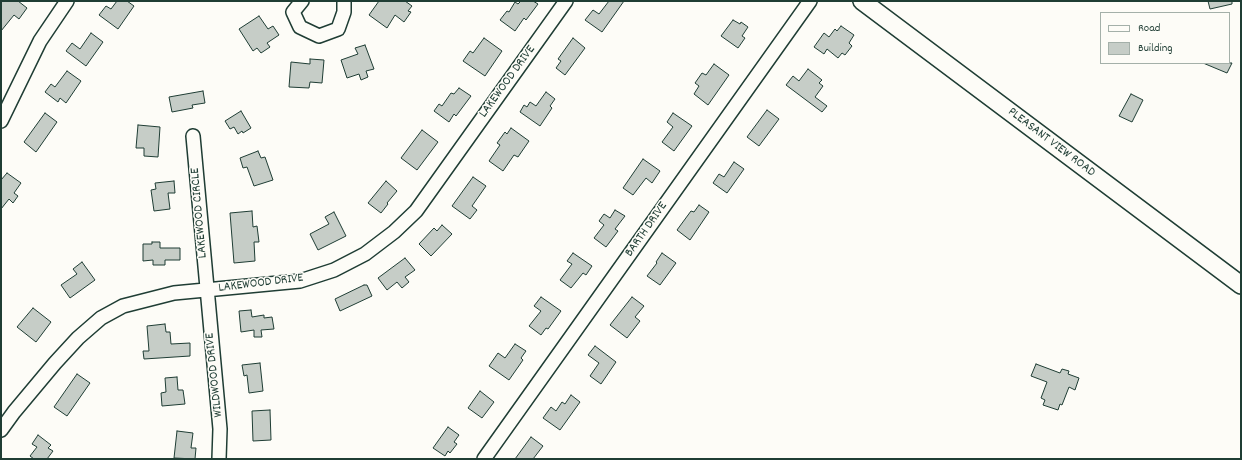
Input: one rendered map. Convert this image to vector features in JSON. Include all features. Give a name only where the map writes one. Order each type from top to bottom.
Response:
[{"type":"main road","name":"PLEASANT VIEW ROAD","points":[[862,1],[1241,286]]},
{"type":"street","points":[[1,121],[40,41],[67,1]]},
{"type":"street","points":[[302,1],[293,12],[300,27],[320,36],[338,29],[344,12],[344,1]]},
{"type":"street","name":"LAKEWOOD DRIVE","points":[[1,430],[55,363],[78,338],[101,318],[123,306],[174,293],[300,281],[334,270],[365,254],[394,232],[416,210],[566,1]]},
{"type":"street","name":"BARTH DRIVE","points":[[484,459],[810,1]]},
{"type":"street","name":"LAKEWOOD CIRCLE","points":[[192,136],[207,291]]},
{"type":"street","name":"WILDWOOD DRIVE","points":[[207,291],[220,428],[219,459]]},
{"type":"building","points":[[1,1],[18,1],[27,8],[19,19],[14,15],[1,31]]},
{"type":"building","points":[[117,1],[127,1],[134,6],[118,29],[99,15],[106,6],[111,9]]},
{"type":"building","points":[[379,1],[405,1],[412,6],[408,11],[411,12],[404,22],[395,15],[387,28],[369,15]]},
{"type":"building","points":[[521,1],[533,1],[538,4],[526,20],[524,18],[515,31],[500,20],[507,11],[509,12],[515,2],[518,4]]},
{"type":"building","points":[[609,1],[624,1],[602,32],[585,20],[593,10],[599,14]]},
{"type":"building","points":[[1208,1],[1232,1],[1232,4],[1210,9]]},
{"type":"building","points":[[259,16],[268,29],[273,26],[279,35],[267,43],[270,47],[261,53],[257,48],[253,51],[239,29]]},
{"type":"building","points":[[733,20],[740,24],[741,22],[748,27],[742,36],[745,38],[738,48],[721,36]]},
{"type":"building","points":[[841,26],[854,35],[849,43],[852,46],[845,55],[842,53],[838,58],[827,49],[824,54],[814,47],[824,33],[829,37],[835,29],[837,31]]},
{"type":"building","points":[[91,33],[103,42],[86,66],[66,51],[72,43],[80,49]]},
{"type":"building","points":[[484,38],[502,51],[485,76],[463,61],[470,51],[473,53]]},
{"type":"building","points":[[573,38],[585,48],[565,75],[556,68],[561,61],[558,59]]},
{"type":"building","points":[[365,45],[374,69],[366,71],[368,77],[361,80],[359,74],[347,78],[341,60],[358,54],[355,48]]},
{"type":"building","points":[[310,59],[324,60],[322,83],[310,82],[309,88],[289,87],[291,62],[310,64]]},
{"type":"building","points":[[1232,63],[1227,73],[1205,64]]},
{"type":"building","points":[[714,64],[729,75],[708,105],[694,94],[699,86],[695,83],[702,73],[706,75]]},
{"type":"building","points":[[808,69],[822,80],[819,83],[823,86],[815,97],[827,106],[822,112],[786,85],[793,76],[799,81]]},
{"type":"building","points":[[67,71],[81,81],[66,103],[60,98],[58,102],[45,92],[51,84],[55,87]]},
{"type":"building","points":[[459,88],[471,96],[456,116],[454,114],[449,122],[434,111],[439,104],[442,106],[451,93],[454,94]]},
{"type":"building","points":[[203,91],[205,103],[192,105],[193,108],[172,112],[169,97]]},
{"type":"building","points":[[546,92],[555,99],[550,106],[552,108],[540,126],[520,112],[524,105],[527,107],[530,102],[536,106]]},
{"type":"building","points":[[1131,94],[1143,100],[1132,122],[1119,116]]},
{"type":"building","points":[[767,110],[779,119],[759,146],[747,137]]},
{"type":"building","points":[[241,111],[251,128],[238,134],[234,127],[230,129],[225,121]]},
{"type":"building","points":[[45,113],[57,122],[36,152],[24,142]]},
{"type":"building","points":[[673,113],[692,126],[674,151],[662,142],[673,127],[667,122]]},
{"type":"building","points":[[138,125],[160,127],[158,157],[144,156],[144,148],[136,148]]},
{"type":"building","points":[[511,128],[529,141],[518,157],[514,155],[503,171],[489,161],[500,145],[497,143],[505,132],[507,134]]},
{"type":"building","points":[[422,130],[438,142],[417,170],[401,158]]},
{"type":"building","points":[[258,151],[261,158],[265,157],[273,180],[254,186],[247,167],[243,168],[240,158]]},
{"type":"building","points":[[643,159],[660,171],[652,183],[646,178],[633,195],[623,188]]},
{"type":"building","points":[[734,162],[744,169],[727,193],[713,183],[719,174],[724,177]]},
{"type":"building","points":[[7,173],[21,183],[14,193],[18,196],[13,203],[9,199],[1,209],[1,180]]},
{"type":"building","points":[[473,177],[486,186],[472,206],[477,210],[470,219],[452,206]]},
{"type":"building","points":[[174,181],[175,193],[168,193],[170,209],[154,211],[151,190],[156,189],[155,183]]},
{"type":"building","points":[[386,181],[397,191],[381,213],[368,203]]},
{"type":"building","points":[[699,205],[709,212],[690,240],[677,230],[691,211],[694,212]]},
{"type":"building","points":[[615,210],[625,216],[615,229],[618,231],[606,247],[594,238],[604,225],[599,221],[604,214],[610,218]]},
{"type":"building","points":[[252,211],[253,227],[257,226],[259,242],[254,242],[255,261],[234,263],[230,213]]},
{"type":"building","points":[[334,212],[346,236],[318,250],[310,234],[329,224],[325,217]]},
{"type":"building","points":[[442,225],[452,234],[431,256],[419,244],[434,228],[437,231]]},
{"type":"building","points":[[152,242],[160,242],[160,248],[180,248],[180,260],[165,260],[165,265],[153,265],[153,260],[143,261],[143,244],[152,244]]},
{"type":"building","points":[[573,253],[592,266],[586,275],[583,273],[571,288],[560,280],[572,264],[567,261]]},
{"type":"building","points":[[662,253],[676,263],[660,285],[647,276],[657,263],[656,262]]},
{"type":"building","points":[[405,258],[415,270],[405,277],[409,282],[402,288],[397,282],[387,290],[378,278]]},
{"type":"building","points":[[82,262],[95,280],[70,298],[61,285],[77,274],[73,269]]},
{"type":"building","points":[[364,285],[367,285],[372,296],[340,311],[335,299]]},
{"type":"building","points":[[541,297],[561,311],[548,329],[546,328],[541,335],[529,326],[541,311],[534,306]]},
{"type":"building","points":[[632,297],[644,306],[635,317],[640,321],[627,338],[610,325]]},
{"type":"building","points":[[33,308],[51,322],[36,342],[17,327]]},
{"type":"building","points":[[251,310],[252,317],[264,315],[264,318],[272,317],[274,329],[261,330],[262,337],[254,337],[254,330],[241,332],[239,311]]},
{"type":"building","points":[[165,324],[166,332],[170,332],[171,344],[190,343],[190,356],[144,359],[143,351],[149,351],[147,326]]},
{"type":"building","points":[[515,344],[526,351],[521,358],[523,360],[509,380],[489,366],[498,353],[505,358]]},
{"type":"building","points":[[595,346],[616,362],[601,384],[590,376],[599,363],[588,355]]},
{"type":"building","points":[[260,363],[263,391],[249,393],[247,375],[244,376],[242,365]]},
{"type":"building","points":[[1036,364],[1060,373],[1062,369],[1069,371],[1068,374],[1079,378],[1075,390],[1069,387],[1062,405],[1060,404],[1058,410],[1043,405],[1045,400],[1041,398],[1047,382],[1031,376]]},
{"type":"building","points":[[77,374],[90,383],[67,416],[54,407]]},
{"type":"building","points":[[177,377],[178,390],[183,390],[185,404],[162,406],[161,393],[166,392],[165,378]]},
{"type":"building","points":[[480,391],[494,402],[482,418],[468,408]]},
{"type":"building","points":[[571,395],[580,402],[560,430],[543,418],[551,407],[556,411],[562,402],[565,404]]},
{"type":"building","points":[[270,410],[271,440],[253,441],[252,411]]},
{"type":"building","points":[[448,427],[459,435],[454,442],[457,444],[450,453],[448,451],[445,456],[433,448]]},
{"type":"building","points":[[177,431],[193,433],[191,448],[196,448],[195,459],[174,458]]},
{"type":"building","points":[[38,435],[51,445],[48,448],[53,451],[47,459],[34,459],[30,456],[37,447],[32,444]]},
{"type":"building","points":[[531,437],[543,446],[533,459],[515,459]]}]
